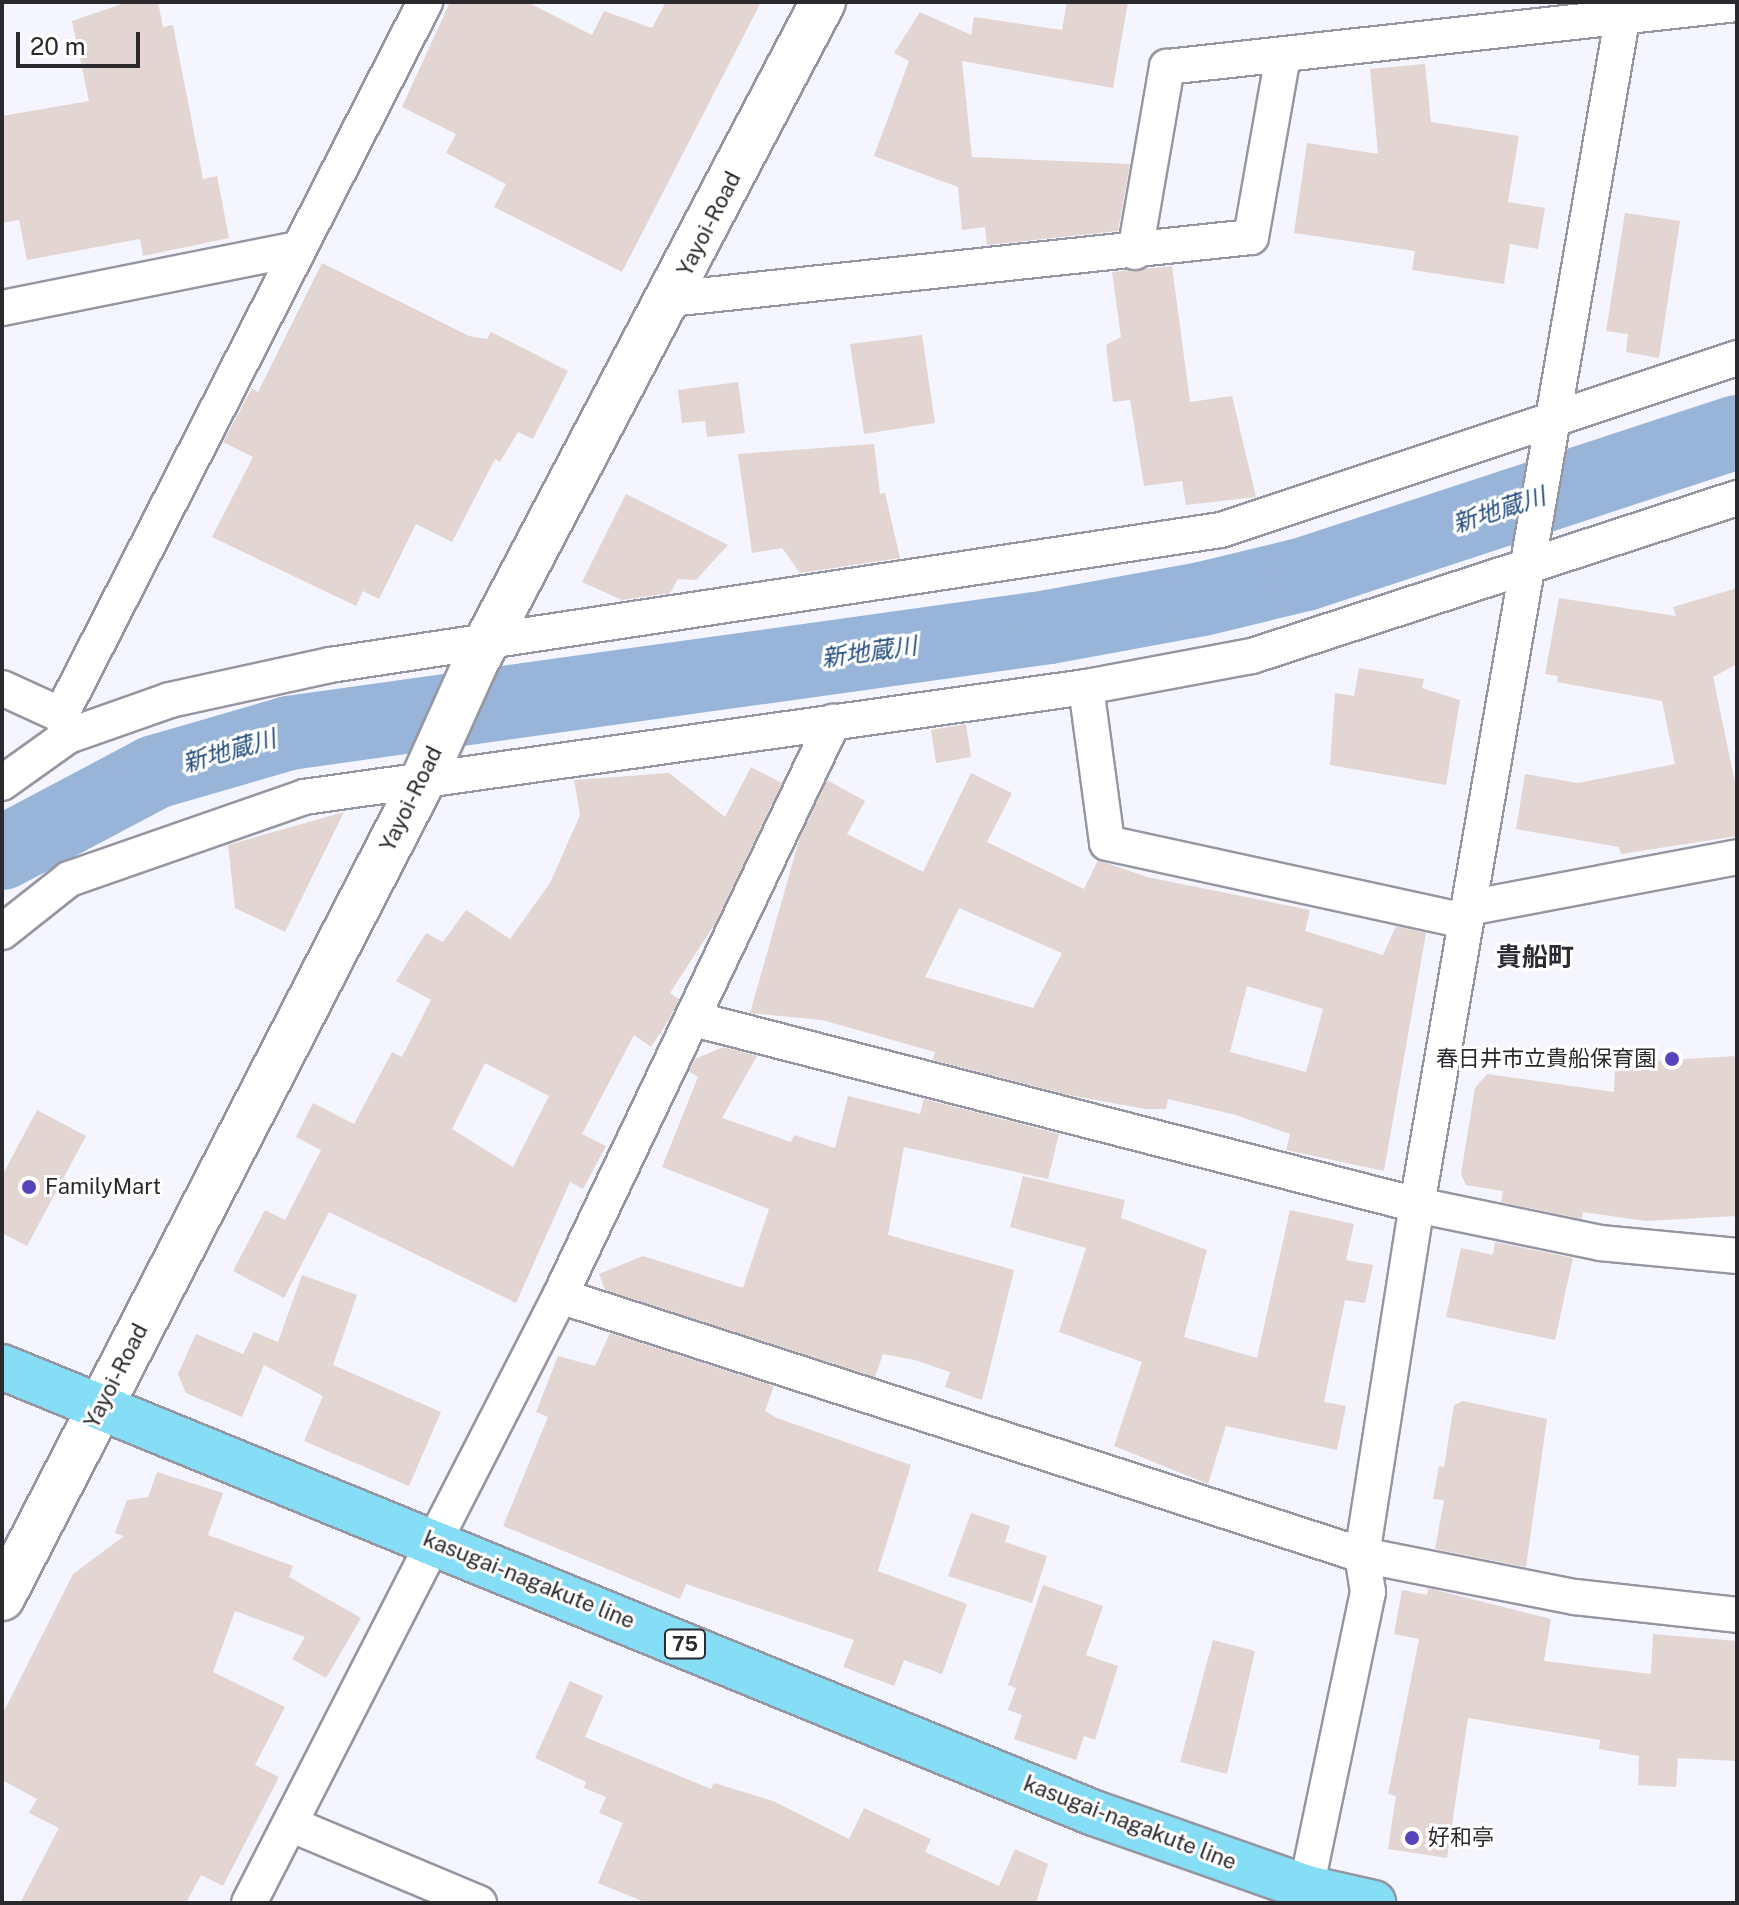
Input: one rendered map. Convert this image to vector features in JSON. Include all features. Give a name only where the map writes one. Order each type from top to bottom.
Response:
[{"type":"main road","name":"kasugai-nagakute line","points":[[2,1367],[102,1403],[1094,1813],[1305,1896],[1373,1903]]},
{"type":"street","points":[[2,783],[65,726],[297,249],[425,2]]},
{"type":"street","name":"Yayoi-Road","points":[[2,1598],[426,772],[482,652],[670,299],[823,2]]},
{"type":"street","points":[[1135,252],[1167,67],[1283,56],[1623,9],[1737,4]]},
{"type":"street","points":[[1305,1896],[1368,1592],[1362,1555],[1417,1205],[1623,9]]},
{"type":"street","points":[[670,299],[1135,252],[1251,237],[1283,56]]},
{"type":"street","points":[[2,308],[297,249]]},
{"type":"street","points":[[2,688],[65,726],[170,700],[482,652],[1221,530],[1737,358]]},
{"type":"street","points":[[2,932],[69,879],[166,840],[304,797],[426,772],[1086,687],[1252,656],[1531,553],[1737,498]]},
{"type":"street","points":[[1086,687],[1107,843],[1467,915],[1737,857]]},
{"type":"street","points":[[249,1903],[432,1539],[560,1296],[833,722]]},
{"type":"street","points":[[694,1019],[1417,1205],[1600,1243],[1737,1256]]},
{"type":"street","points":[[560,1296],[1362,1555],[1575,1597],[1737,1615]]},
{"type":"street","points":[[290,1824],[479,1903]]},
{"type":"building","points":[[128,2],[158,2],[163,27],[173,25],[203,179],[217,176],[229,238],[143,256],[140,239],[27,260],[19,220],[2,223],[2,116],[89,101],[72,21]]},
{"type":"building","points":[[450,2],[527,2],[592,35],[604,11],[652,28],[666,2],[761,2],[622,272],[494,207],[506,184],[446,153],[456,134],[402,107]]},
{"type":"building","points":[[1067,2],[1128,2],[1113,88],[962,61],[972,157],[1130,164],[1118,231],[987,245],[985,227],[962,230],[958,187],[874,156],[909,61],[894,53],[920,12],[971,35],[974,17],[1062,30]]},
{"type":"building","points":[[1425,64],[1431,122],[1519,136],[1508,202],[1545,208],[1538,249],[1510,244],[1504,284],[1412,270],[1415,251],[1294,233],[1307,143],[1378,154],[1370,69]]},
{"type":"building","points":[[1625,213],[1680,221],[1659,358],[1626,352],[1628,334],[1606,331]]},
{"type":"building","points":[[322,263],[469,336],[487,339],[491,332],[568,371],[533,439],[518,432],[500,462],[495,459],[452,542],[416,524],[379,599],[363,591],[356,606],[212,537],[253,457],[223,442],[252,388],[258,392]]},
{"type":"building","points":[[1172,266],[1190,402],[1232,396],[1256,497],[1186,505],[1182,481],[1144,486],[1130,400],[1113,402],[1106,345],[1121,337],[1112,272]]},
{"type":"building","points":[[922,335],[935,423],[864,434],[850,344]]},
{"type":"building","points":[[738,382],[745,433],[707,437],[705,421],[682,423],[678,390]]},
{"type":"building","points":[[874,444],[880,494],[885,493],[900,558],[800,573],[782,548],[752,553],[738,454]]},
{"type":"building","points":[[626,494],[728,545],[696,580],[678,579],[670,593],[622,600],[582,582]]},
{"type":"building","points":[[1737,588],[1737,664],[1713,677],[1737,792],[1737,836],[1621,854],[1619,847],[1516,829],[1525,774],[1578,783],[1675,764],[1662,701],[1557,682],[1558,676],[1545,674],[1559,598],[1676,616],[1673,607]]},
{"type":"building","points":[[1359,668],[1424,679],[1422,688],[1460,700],[1446,785],[1330,765],[1335,693],[1354,696]]},
{"type":"building","points":[[966,724],[971,757],[936,763],[931,730]]},
{"type":"building","points":[[751,767],[782,783],[716,922],[670,993],[679,999],[670,1018],[651,1047],[634,1035],[582,1134],[606,1146],[583,1189],[570,1182],[516,1303],[329,1212],[284,1298],[233,1271],[265,1210],[285,1220],[321,1150],[296,1137],[313,1103],[354,1124],[392,1052],[402,1057],[431,1000],[396,981],[426,933],[443,942],[466,910],[510,939],[550,883],[580,815],[574,780],[669,773],[725,817]],"holes":[[[485,1063],[549,1096],[513,1167],[452,1129]]]},
{"type":"building","points":[[971,773],[1012,793],[987,842],[1084,889],[1098,860],[1147,877],[1310,910],[1305,931],[1383,955],[1396,926],[1426,933],[1384,1171],[1286,1150],[1290,1134],[1236,1115],[1168,1099],[1166,1109],[1145,1109],[1069,1095],[933,1060],[935,1052],[822,1020],[750,1013],[799,840],[827,780],[865,801],[847,834],[923,872]],"holes":[[[959,908],[1062,953],[1033,1008],[925,977]],[[1247,986],[1323,1009],[1306,1072],[1230,1052]]]},
{"type":"building","points":[[344,812],[285,932],[235,908],[228,845]]},
{"type":"building","points":[[723,1047],[757,1056],[722,1118],[791,1142],[794,1135],[835,1148],[848,1096],[920,1114],[924,1099],[1059,1134],[1048,1179],[904,1147],[888,1235],[1014,1270],[982,1400],[945,1387],[950,1372],[915,1360],[883,1354],[875,1377],[605,1290],[599,1274],[643,1256],[743,1288],[769,1209],[662,1167],[698,1077],[689,1071],[695,1059]]},
{"type":"building","points":[[1737,1056],[1737,1216],[1645,1221],[1583,1212],[1582,1219],[1501,1202],[1503,1191],[1466,1185],[1461,1174],[1475,1088],[1487,1074],[1614,1092],[1615,1063]]},
{"type":"building","points":[[37,1110],[86,1136],[27,1246],[2,1233],[2,1176]]},
{"type":"building","points":[[1023,1176],[1125,1200],[1121,1218],[1207,1250],[1184,1337],[1257,1358],[1290,1210],[1354,1224],[1346,1260],[1373,1265],[1365,1303],[1345,1300],[1324,1402],[1346,1406],[1337,1450],[1226,1426],[1208,1484],[1114,1446],[1142,1362],[1059,1332],[1086,1248],[1010,1227]]},
{"type":"building","points":[[1495,1242],[1573,1258],[1555,1340],[1446,1317],[1461,1248],[1493,1255]]},
{"type":"building","points":[[302,1275],[357,1295],[333,1365],[441,1412],[409,1486],[304,1441],[323,1396],[264,1365],[242,1417],[186,1393],[178,1374],[196,1334],[243,1354],[254,1332],[278,1342]]},
{"type":"building","points":[[610,1333],[774,1386],[765,1411],[777,1418],[911,1465],[878,1571],[967,1604],[942,1674],[904,1660],[894,1686],[843,1667],[854,1640],[686,1584],[680,1599],[503,1526],[548,1417],[536,1412],[558,1356],[595,1366]]},
{"type":"building","points":[[1463,1401],[1547,1419],[1526,1567],[1435,1549],[1444,1500],[1433,1499],[1439,1466],[1444,1467],[1454,1405]]},
{"type":"building","points":[[157,1472],[223,1493],[208,1535],[293,1566],[289,1577],[361,1618],[326,1678],[292,1659],[305,1637],[235,1611],[213,1672],[285,1707],[255,1765],[279,1777],[223,1886],[201,1875],[186,1903],[20,1903],[59,1828],[29,1813],[37,1799],[2,1780],[2,1715],[73,1574],[124,1536],[115,1533],[127,1500],[148,1497]]},
{"type":"building","points":[[971,1513],[1010,1526],[1005,1542],[1047,1556],[1032,1603],[948,1576]]},
{"type":"building","points":[[1043,1585],[1103,1606],[1086,1655],[1118,1666],[1095,1740],[1084,1736],[1076,1760],[1014,1739],[1022,1715],[1008,1710],[1016,1688],[1008,1685]]},
{"type":"building","points":[[1428,1588],[1551,1619],[1544,1661],[1651,1674],[1653,1634],[1737,1641],[1737,1761],[1678,1758],[1676,1787],[1638,1785],[1639,1756],[1599,1749],[1600,1740],[1468,1718],[1447,1858],[1388,1849],[1396,1796],[1388,1794],[1419,1639],[1394,1634],[1402,1590],[1427,1595]]},
{"type":"building","points":[[1213,1640],[1255,1651],[1227,1774],[1180,1762]]},
{"type":"building","points":[[570,1681],[603,1696],[585,1737],[711,1789],[714,1783],[773,1801],[849,1839],[864,1808],[931,1839],[925,1852],[999,1886],[1015,1849],[1048,1864],[1036,1903],[647,1903],[598,1883],[623,1823],[599,1813],[606,1797],[584,1788],[586,1782],[535,1758]]},
{"type":"waterway","name":"新地蔵川","points":[[2,853],[155,772],[289,733],[1049,627],[1202,599],[1305,574],[1737,432]]},
{"type":"place","name":"春日井市立貴船保育園","points":[[1672,1059]]},
{"type":"place","name":"FamilyMart","points":[[29,1187]]},
{"type":"place","name":"好和亭","points":[[1412,1838]]},
{"type":"district","name":"貴船町","points":[[1535,957]]}]
